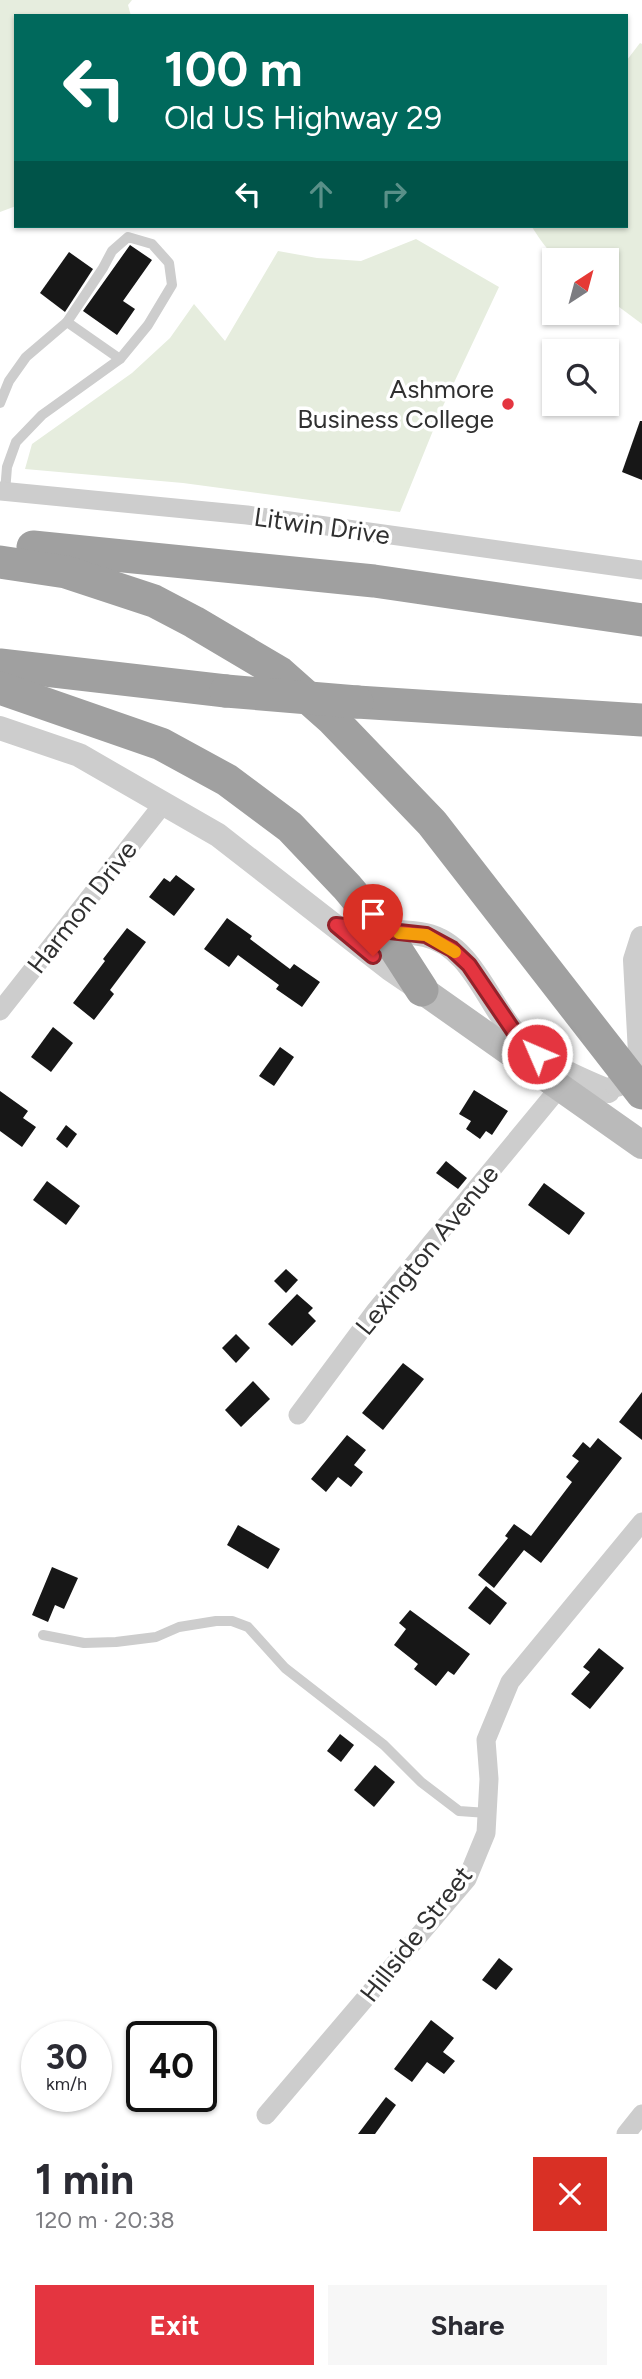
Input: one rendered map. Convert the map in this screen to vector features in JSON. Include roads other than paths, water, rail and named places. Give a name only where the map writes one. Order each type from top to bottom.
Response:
[{"type":"highway","points":[[0,545],[374,581],[642,620]]},
{"type":"highway","points":[[0,562],[66,572],[153,601],[280,673],[333,720],[432,823],[617,1093]]},
{"type":"highway","points":[[0,665],[226,691],[642,720]]},
{"type":"highway","points":[[0,688],[161,744],[227,780],[290,827],[347,887],[384,931],[422,990]]},
{"type":"main road","points":[[422,990],[560,1087],[617,1093],[642,1145]]},
{"type":"street","name":"Litwin Drive","points":[[2,491],[247,515],[642,570]]},
{"type":"street","points":[[0,728],[79,755],[218,835],[390,969],[422,990]]},
{"type":"street","name":"Harmon Drive","points":[[0,1011],[164,803]]},
{"type":"street","points":[[336,925],[426,935],[452,949],[469,965],[517,1036],[537,1054],[560,1070],[617,1093],[640,1053],[635,960],[642,938]]},
{"type":"street","name":"Lexington Avenue","points":[[298,1415],[376,1310],[560,1087]]},
{"type":"street","name":"Hillside Street","points":[[266,2115],[467,1878],[486,1833],[489,1779],[486,1740],[509,1682],[642,1522]]},
{"type":"street","points":[[626,2134],[642,2114]]},
{"type":"lane","points":[[0,403],[9,381],[26,357],[66,322],[112,251],[128,237],[152,244],[169,263],[172,285],[148,325],[120,359],[42,415],[16,442],[2,491]]},
{"type":"lane","points":[[66,322],[120,359]]},
{"type":"lane","points":[[43,1635],[85,1643],[116,1642],[156,1637],[179,1627],[216,1621],[232,1621],[248,1627],[285,1668],[384,1745],[421,1782],[458,1811],[487,1813]]},
{"type":"place","name":"Ashmore Business College","points":[[508,404]]}]
